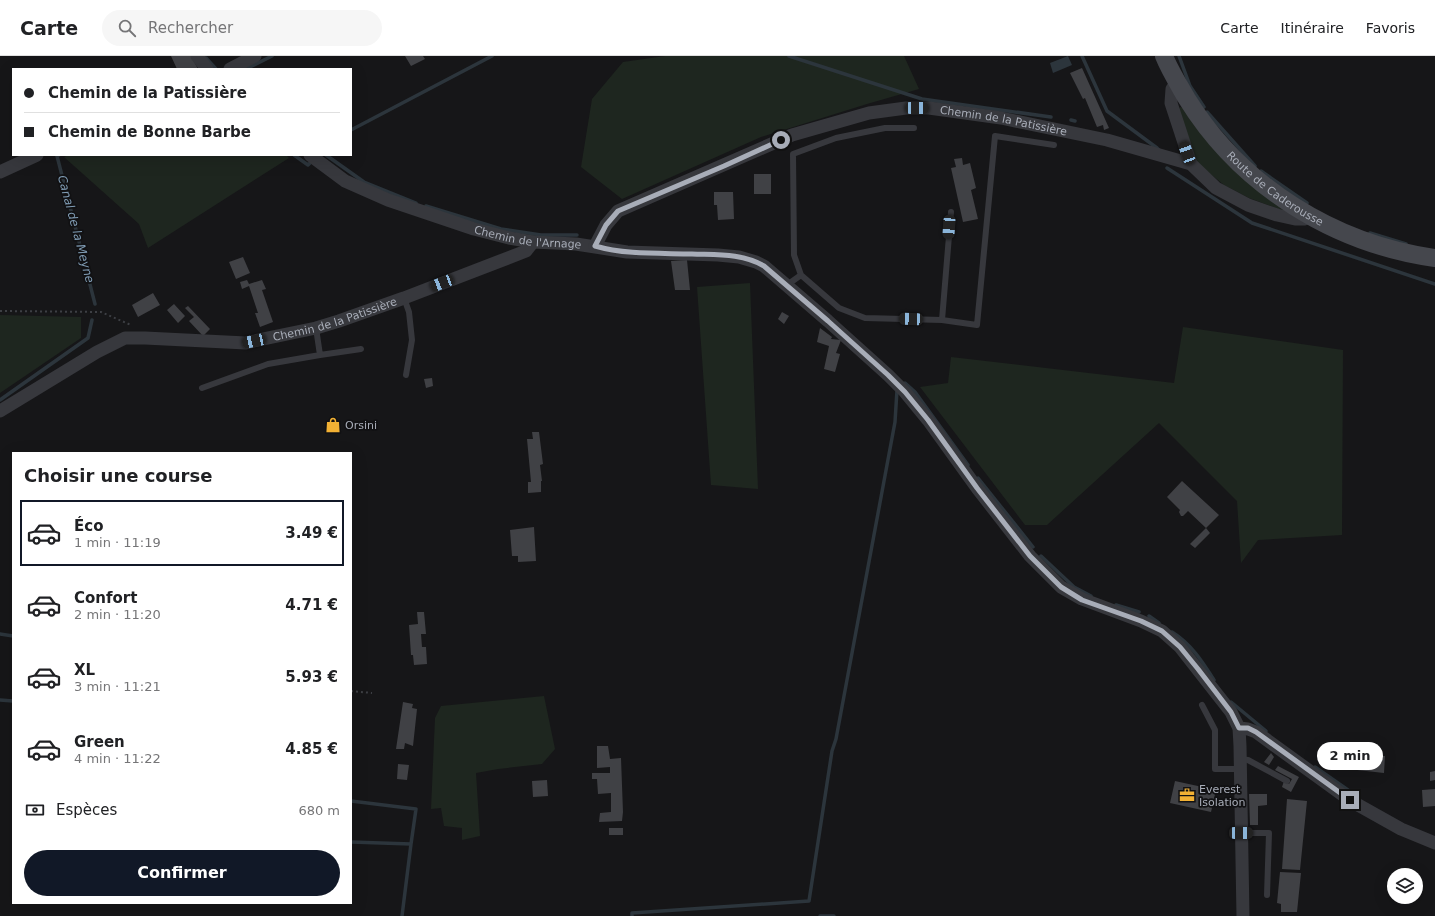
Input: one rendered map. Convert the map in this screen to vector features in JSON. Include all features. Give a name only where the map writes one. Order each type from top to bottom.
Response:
[{"type":"street","points":[[197,56],[206,68]]},
{"type":"street","points":[[232,68],[255,56]]},
{"type":"street","name":"Route de Caderousse","points":[[1164,56],[1177,82],[1196,113],[1214,138],[1259,181],[1287,202],[1310,217],[1369,242],[1435,258]]},
{"type":"street","points":[[1177,82],[1172,89],[1171,103],[1191,164]]},
{"type":"street","name":"Chemin de la Patissière","points":[[595,246],[606,225],[618,211],[792,135],[869,113],[906,108],[929,108],[1001,118],[1107,140],[1191,164],[1216,188],[1248,205],[1277,215],[1295,219],[1310,217]]},
{"type":"street","points":[[0,172],[35,156]]},
{"type":"street","name":"Chemin de l'Arnage","points":[[311,156],[345,181],[388,200],[474,229],[533,242],[595,246],[608,250],[627,252],[718,255],[739,257],[756,262],[787,285],[905,392],[928,420],[977,488],[1030,556],[1061,587],[1082,600],[1141,621],[1162,631],[1180,647],[1198,669],[1231,712],[1239,728]]},
{"type":"street","name":"Chemin de la Patissière","points":[[0,410],[97,352],[125,338],[246,343],[316,328],[404,298],[526,251],[533,242]]},
{"type":"street","points":[[1243,916],[1239,728],[1248,728],[1256,732],[1351,802],[1401,829],[1435,843]]},
{"type":"lane","points":[[914,128],[885,128],[836,138],[793,154],[794,255],[801,275],[839,308],[865,318],[942,320],[976,325],[995,136],[1054,145]]},
{"type":"lane","points":[[942,320],[951,212]]},
{"type":"lane","points":[[787,285],[801,275]]},
{"type":"lane","points":[[404,298],[409,312],[412,340],[406,375]]},
{"type":"lane","points":[[316,328],[320,355]]},
{"type":"lane","points":[[202,388],[268,364],[361,348]]},
{"type":"lane","points":[[1202,705],[1215,730],[1215,769],[1240,764],[1248,760],[1288,781]]},
{"type":"lane","points":[[1241,833],[1269,833],[1267,895]]},
{"type":"path","points":[[0,311],[101,312],[131,325]]},
{"type":"path","points":[[352,690],[372,693]]},
{"type":"shaded area","points":[[665,56],[904,56],[919,89],[761,137],[622,199],[581,167],[592,99],[623,62]]},
{"type":"shaded area","points":[[1068,56],[1072,65],[1053,73],[1050,63]]},
{"type":"shaded area","points":[[1180,107],[1183,108],[1287,212],[1249,198],[1224,185],[1203,168],[1196,160],[1179,109]]},
{"type":"shaded area","points":[[287,156],[289,158],[148,248],[139,224],[64,157]]},
{"type":"shaded area","points":[[750,283],[758,489],[711,485],[697,287]]},
{"type":"shaded area","points":[[0,315],[81,317],[81,338],[0,393]]},
{"type":"shaded area","points":[[1183,327],[1343,350],[1342,535],[1258,540],[1241,563],[1237,501],[1159,423],[1047,525],[1025,525],[920,387],[948,383],[951,357],[1174,383]]},
{"type":"shaded area","points":[[544,696],[555,749],[542,764],[476,773],[480,836],[462,840],[462,828],[444,826],[441,808],[431,809],[435,718],[441,706]]},
{"type":"building","points":[[171,56],[191,56],[197,68],[177,68]]},
{"type":"building","points":[[405,56],[423,56],[425,59],[411,66]]},
{"type":"building","points":[[1082,68],[1109,128],[1104,130],[1103,125],[1097,127],[1085,98],[1083,99],[1070,73]]},
{"type":"building","points":[[962,158],[963,165],[970,163],[976,188],[971,190],[978,219],[963,222],[951,168],[956,167],[954,159]]},
{"type":"building","points":[[754,174],[771,174],[771,194],[754,194]]},
{"type":"building","points":[[714,192],[733,192],[734,219],[718,220],[717,205],[714,205]]},
{"type":"building","points":[[243,257],[250,273],[236,279],[229,262]]},
{"type":"building","points":[[687,260],[690,290],[675,290],[671,261]]},
{"type":"building","points":[[247,280],[249,284],[262,280],[266,289],[262,290],[273,322],[260,327],[255,313],[258,313],[249,286],[242,289],[240,282]]},
{"type":"building","points":[[153,293],[160,305],[138,317],[132,305]]},
{"type":"building","points":[[174,304],[185,316],[178,323],[167,310]]},
{"type":"building","points":[[188,306],[210,329],[203,336],[189,321],[194,317],[185,308]]},
{"type":"building","points":[[782,312],[789,316],[784,324],[778,319]]},
{"type":"building","points":[[820,328],[832,337],[831,339],[841,340],[836,353],[840,354],[835,372],[824,369],[829,346],[817,342]]},
{"type":"building","points":[[432,378],[433,386],[426,388],[424,379]]},
{"type":"building","points":[[532,432],[539,432],[543,464],[540,465],[542,481],[541,492],[528,493],[528,482],[531,482],[527,439],[533,439]]},
{"type":"building","points":[[1182,481],[1219,515],[1206,528],[1188,511],[1181,516],[1179,512],[1180,510],[1167,497]]},
{"type":"building","points":[[534,527],[536,561],[518,562],[518,556],[512,556],[510,530]]},
{"type":"building","points":[[1206,528],[1210,533],[1195,548],[1190,544]]},
{"type":"building","points":[[417,612],[424,612],[426,634],[421,634],[422,647],[426,647],[427,664],[414,665],[413,655],[411,655],[409,625],[418,624]]},
{"type":"building","points":[[403,702],[413,704],[412,708],[417,709],[413,746],[405,743],[404,749],[396,749]]},
{"type":"building","points":[[597,746],[608,746],[610,759],[621,758],[622,821],[599,822],[600,813],[611,812],[611,793],[598,794],[597,779],[592,779],[592,773],[610,773],[610,767],[597,768]]},
{"type":"building","points":[[1357,746],[1366,747],[1365,756],[1385,756],[1384,773],[1357,770]]},
{"type":"building","points":[[1271,753],[1274,757],[1269,765],[1264,762]]},
{"type":"building","points":[[398,764],[409,765],[407,780],[397,779]]},
{"type":"building","points":[[1278,766],[1299,777],[1291,792],[1282,787],[1284,781],[1289,784],[1292,779],[1275,770]]},
{"type":"building","points":[[1435,771],[1435,780],[1430,781],[1430,772]]},
{"type":"building","points":[[547,780],[548,796],[533,797],[532,781]]},
{"type":"building","points":[[1175,781],[1216,790],[1211,812],[1170,803]]},
{"type":"building","points":[[1435,789],[1435,806],[1423,807],[1422,790]]},
{"type":"building","points":[[1249,794],[1267,794],[1267,805],[1258,806],[1258,825],[1250,825]]},
{"type":"building","points":[[1287,799],[1307,801],[1300,870],[1282,869]]},
{"type":"building","points":[[609,828],[623,828],[623,835],[609,835]]},
{"type":"building","points":[[1280,872],[1301,873],[1297,912],[1281,912],[1281,904],[1277,903]]},
{"type":"waterway","points":[[248,68],[272,56]]},
{"type":"waterway","name":"Canal de la Meyne","points":[[352,129],[492,56]]},
{"type":"waterway","name":"Canal de la Meyne","points":[[789,56],[922,99],[1051,117]]},
{"type":"waterway","points":[[1082,56],[1107,111],[1160,151]]},
{"type":"waterway","points":[[1179,56],[1190,86],[1204,107]]},
{"type":"waterway","points":[[206,58],[215,68]]},
{"type":"waterway","points":[[1207,112],[1255,166]]},
{"type":"waterway","name":"Canal de la Meyne","points":[[1071,120],[1075,121]]},
{"type":"waterway","name":"Canal de la Meyne","points":[[57,156],[95,304]]},
{"type":"waterway","name":"Canal de la Meyne","points":[[295,156],[308,165],[311,162]]},
{"type":"waterway","points":[[327,156],[364,182],[416,203]]},
{"type":"waterway","points":[[1167,168],[1252,223],[1435,284]]},
{"type":"waterway","points":[[1261,171],[1307,203]]},
{"type":"waterway","points":[[426,206],[501,229],[541,235],[577,235]]},
{"type":"waterway","points":[[1370,233],[1406,244]]},
{"type":"waterway","name":"Canal de la Meyne","points":[[0,400],[88,338],[92,320]]},
{"type":"waterway","points":[[905,383],[915,392],[968,465]]},
{"type":"waterway","points":[[632,916],[632,913],[809,901],[832,751],[836,739],[895,422],[897,390]]},
{"type":"waterway","points":[[978,478],[1033,547]]},
{"type":"waterway","points":[[1041,556],[1074,587],[1091,596]]},
{"type":"waterway","points":[[1116,605],[1139,612]]},
{"type":"waterway","points":[[1149,616],[1159,623]]},
{"type":"waterway","points":[[1172,632],[1190,647],[1214,680]]},
{"type":"waterway","points":[[0,634],[12,636]]},
{"type":"waterway","points":[[0,700],[12,701]]},
{"type":"waterway","points":[[1231,702],[1266,731]]},
{"type":"waterway","points":[[1315,767],[1348,790]]},
{"type":"waterway","points":[[352,801],[416,809],[411,844],[352,842]]},
{"type":"waterway","points":[[402,916],[411,844]]},
{"type":"waterway","points":[[820,916],[834,916]]},
{"type":"place","name":"Orsini","points":[[333,425]]},
{"type":"place","name":"Everest Isolation","points":[[1187,795]]},
{"type":"route","points":[[781,140],[618,211],[606,225],[595,246],[608,250],[627,252],[739,257],[764,266],[828,321],[905,392],[928,420],[977,488],[1030,556],[1061,587],[1082,600],[1141,621],[1162,631],[1180,647],[1198,669],[1231,712],[1239,728],[1248,728],[1256,732],[1350,800]]}]
